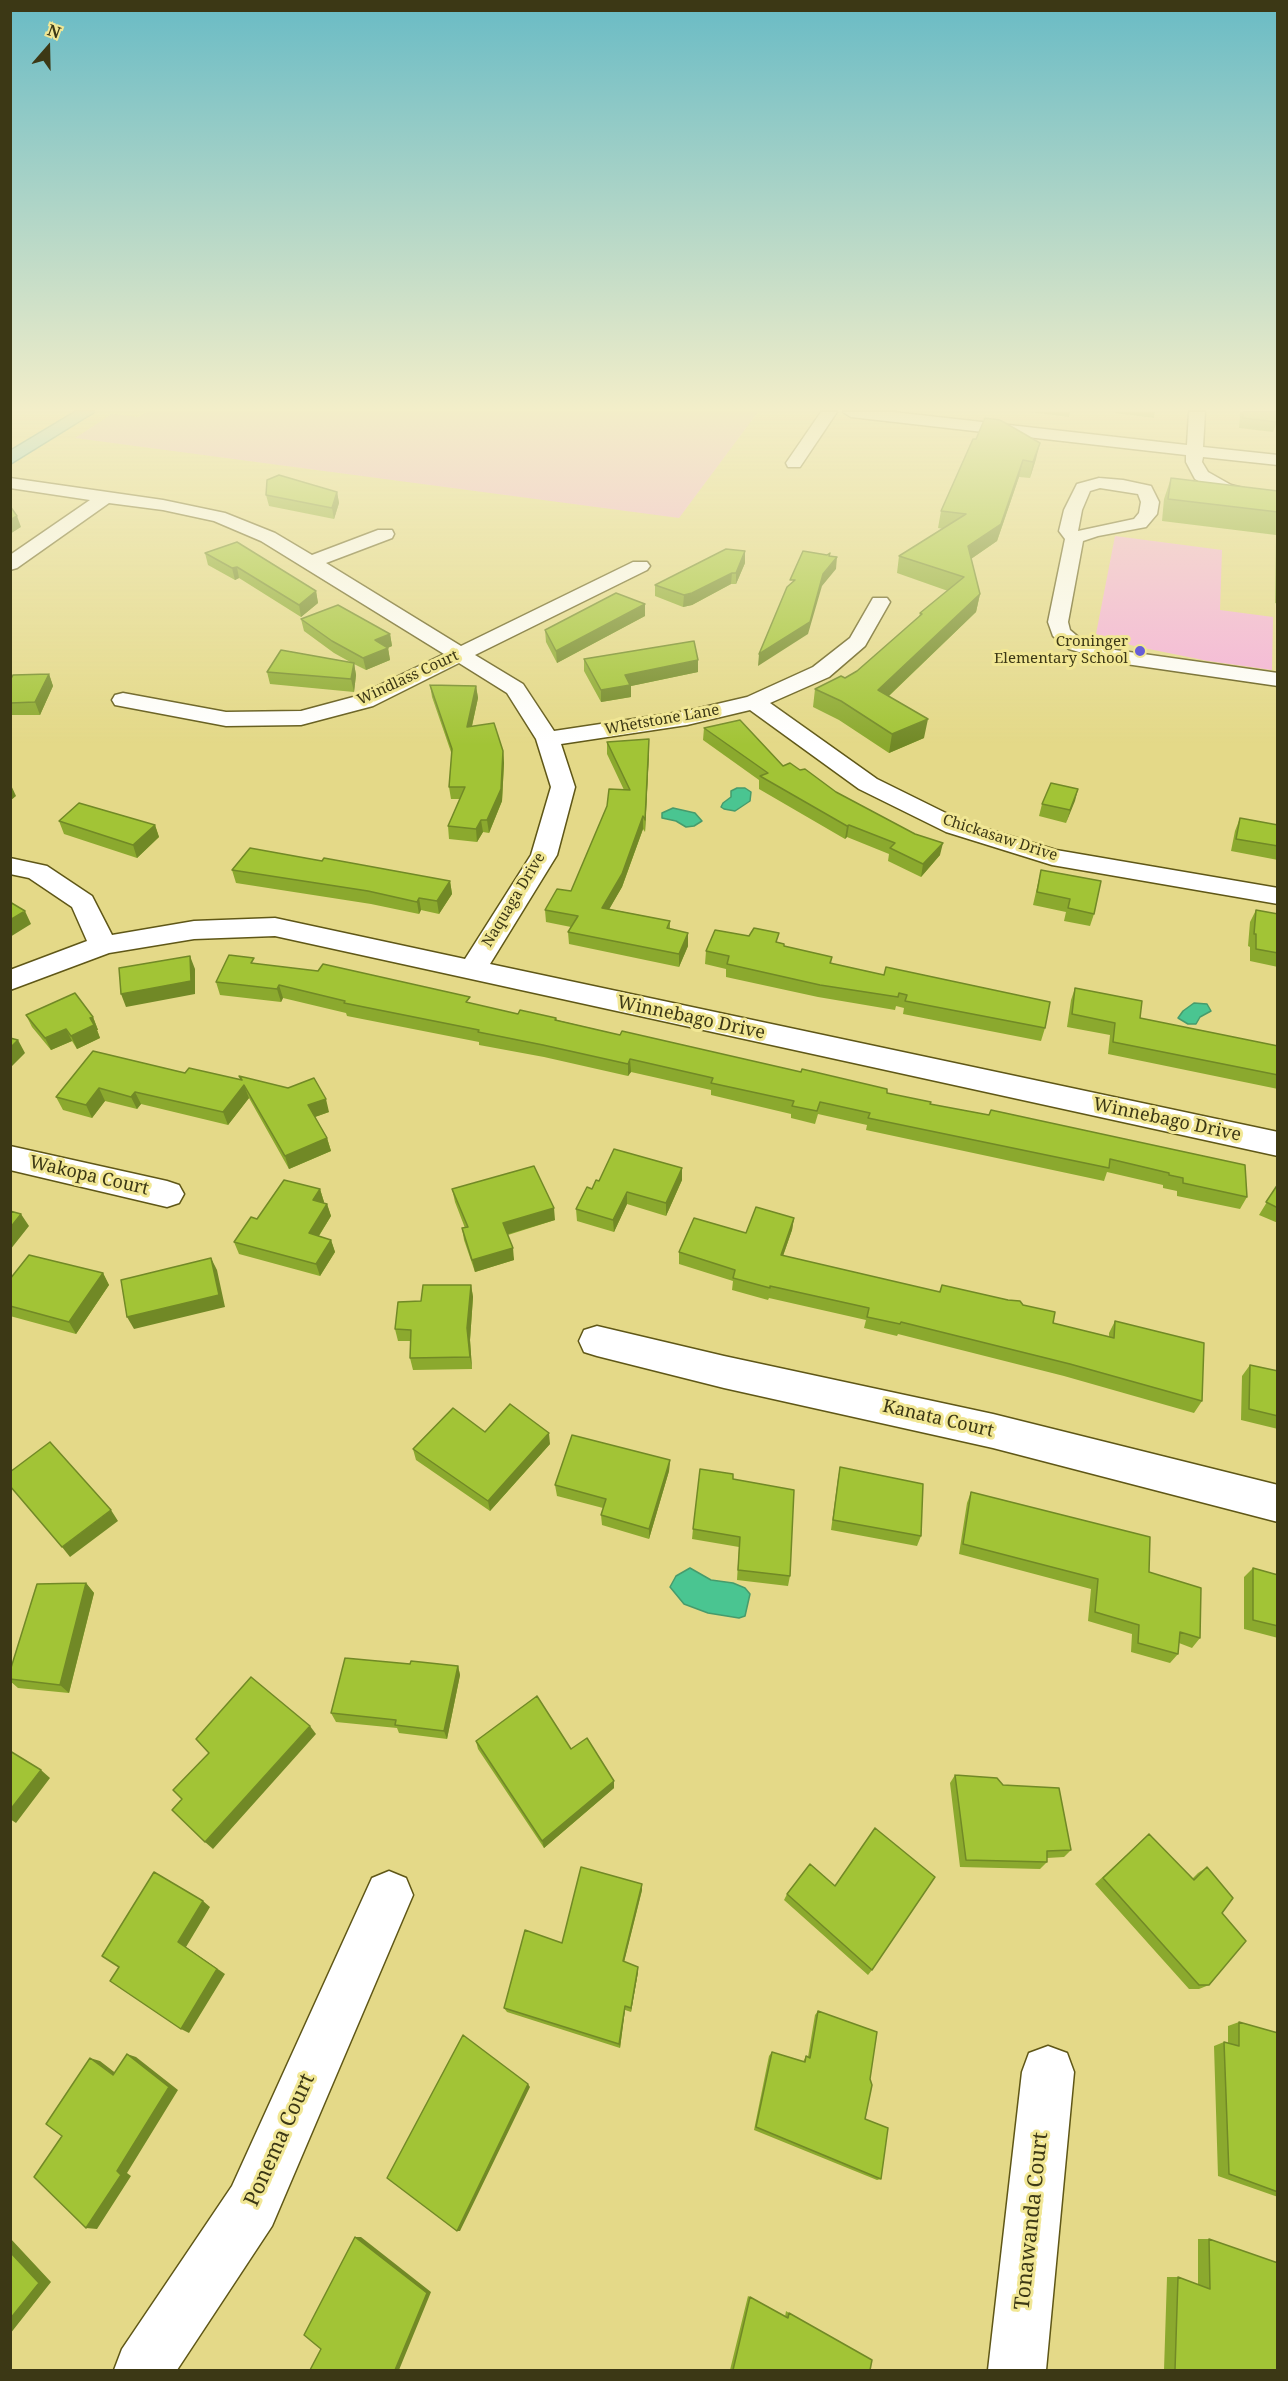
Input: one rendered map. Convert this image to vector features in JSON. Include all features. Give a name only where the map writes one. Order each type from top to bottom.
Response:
[{"type":"street","points":[[10,564],[68,523]]},
{"type":"street","name":"Naquaga Drive","points":[[234,523],[268,537],[311,562],[515,689],[548,739],[563,787],[543,855],[472,971]]},
{"type":"street","points":[[311,562],[385,534]]},
{"type":"street","points":[[1074,538],[1058,622],[1060,632],[1076,645],[1112,656],[1278,681]]},
{"type":"street","name":"Windlass Court","points":[[123,700],[226,719],[301,718],[364,701],[640,566]]},
{"type":"street","name":"Whetstone Lane","points":[[548,739],[687,718],[754,702],[820,672],[858,642],[880,602]]},
{"type":"street","name":"Chickasaw Drive","points":[[754,702],[868,784],[955,827],[1052,857],[1278,896]]},
{"type":"street","points":[[10,866],[38,872],[83,902],[103,945]]},
{"type":"street","name":"Winnebago Drive","points":[[10,981],[103,945],[194,930],[275,927],[1278,1144]]},
{"type":"street","name":"Wakopa Court","points":[[10,1158],[167,1194]]},
{"type":"street","name":"Kanata Court","points":[[597,1341],[724,1372],[993,1431],[1278,1504]]},
{"type":"street","name":"Ponema Court","points":[[143,2370],[252,2206],[389,1895]]},
{"type":"street","name":"Tonawanda Court","points":[[1017,2370],[1048,2072]]},
{"type":"shaded area","points":[[1115,536],[1222,550],[1220,610],[1273,617],[1272,670],[1208,661],[1134,646],[1096,634]]},
{"type":"shaded area","points":[[745,788],[751,792],[750,801],[735,811],[721,807],[731,797],[731,791]]},
{"type":"shaded area","points":[[673,808],[695,813],[702,821],[694,826],[686,827],[676,821],[662,818],[662,813]]},
{"type":"shaded area","points":[[1194,1003],[1207,1004],[1211,1011],[1200,1017],[1196,1024],[1188,1024],[1178,1018],[1183,1011]]},
{"type":"shaded area","points":[[690,1568],[711,1580],[733,1583],[745,1588],[750,1594],[745,1616],[739,1618],[708,1613],[684,1604],[670,1587],[676,1576]]},
{"type":"building","points":[[951,523],[1001,523],[968,546],[980,594],[878,690],[928,719],[892,734],[841,701],[815,689],[857,671],[922,614],[920,613],[964,577],[899,556]]},
{"type":"building","points":[[237,542],[316,591],[299,605],[237,567],[232,568],[205,553]]},
{"type":"building","points":[[726,549],[745,551],[736,573],[684,595],[655,585]]},
{"type":"building","points":[[803,551],[827,555],[830,553],[829,556],[837,557],[823,574],[810,622],[759,654],[787,587],[795,580],[790,580]]},
{"type":"building","points":[[616,593],[645,604],[556,651],[545,630]]},
{"type":"building","points":[[338,605],[390,634],[375,640],[388,648],[363,658],[332,641],[301,619]]},
{"type":"building","points":[[694,641],[698,660],[625,675],[630,685],[601,690],[584,659]]},
{"type":"building","points":[[281,650],[354,663],[351,679],[267,672]]},
{"type":"building","points":[[49,674],[35,702],[10,703],[10,680],[13,675]]},
{"type":"building","points":[[430,685],[476,686],[467,727],[494,723],[503,751],[501,789],[487,820],[481,820],[476,829],[448,826],[465,787],[449,787],[452,749]]},
{"type":"building","points":[[740,720],[783,766],[790,763],[800,770],[805,769],[836,792],[915,834],[943,843],[923,864],[890,848],[895,843],[847,826],[760,776],[768,773],[704,728]]},
{"type":"building","points":[[649,739],[645,820],[643,816],[622,874],[602,908],[670,921],[667,928],[688,933],[679,954],[568,932],[578,916],[545,910],[557,889],[571,891],[607,806],[609,789],[630,790],[607,742]]},
{"type":"building","points":[[1051,783],[1078,789],[1070,810],[1042,804]]},
{"type":"building","points":[[79,803],[155,825],[133,845],[59,821]]},
{"type":"building","points":[[1240,818],[1278,825],[1278,846],[1236,839]]},
{"type":"building","points":[[250,848],[322,861],[324,858],[450,881],[437,901],[419,898],[417,902],[368,891],[232,870]]},
{"type":"building","points":[[1041,870],[1101,881],[1094,914],[1068,908],[1070,899],[1037,892]]},
{"type":"building","points":[[10,902],[25,911],[10,920]]},
{"type":"building","points":[[1256,910],[1278,914],[1278,953],[1256,949],[1256,934],[1254,934]]},
{"type":"building","points":[[754,928],[779,933],[776,942],[784,946],[832,957],[830,963],[884,975],[886,967],[1050,1002],[1045,1028],[905,1001],[907,995],[899,993],[898,997],[820,985],[727,964],[729,956],[706,951],[715,930],[749,936]]},
{"type":"building","points":[[229,955],[254,958],[251,963],[318,971],[323,964],[470,997],[466,1002],[518,1014],[520,1010],[620,1035],[622,1031],[801,1072],[802,1069],[887,1089],[887,1093],[931,1102],[930,1104],[989,1115],[991,1110],[1245,1165],[1247,1197],[1183,1183],[1183,1178],[1169,1175],[1169,1173],[1110,1159],[1109,1168],[868,1118],[870,1113],[820,1102],[817,1111],[792,1106],[794,1101],[711,1083],[713,1078],[630,1059],[628,1064],[478,1032],[479,1030],[344,1003],[345,1001],[279,985],[277,989],[216,982]]},
{"type":"building","points":[[190,956],[191,981],[121,994],[119,968]]},
{"type":"building","points":[[1075,988],[1142,1001],[1140,1018],[1278,1046],[1278,1075],[1113,1042],[1115,1023],[1072,1014]]},
{"type":"building","points":[[75,993],[93,1017],[90,1018],[94,1025],[71,1036],[66,1029],[45,1038],[26,1015]]},
{"type":"building","points":[[10,1038],[18,1040],[10,1048]]},
{"type":"building","points":[[93,1051],[185,1073],[189,1068],[242,1080],[239,1076],[288,1088],[314,1078],[326,1099],[308,1105],[327,1138],[285,1156],[244,1085],[223,1112],[135,1092],[131,1097],[99,1088],[86,1105],[56,1097]]},
{"type":"building","points":[[614,1149],[682,1168],[666,1203],[627,1192],[613,1220],[576,1209],[587,1187],[592,1189],[596,1180],[599,1181]]},
{"type":"building","points":[[534,1166],[554,1208],[503,1223],[513,1248],[472,1260],[462,1228],[468,1227],[452,1189]]},
{"type":"building","points":[[284,1180],[320,1189],[313,1200],[327,1204],[309,1233],[331,1240],[316,1264],[234,1242],[251,1217],[257,1219]]},
{"type":"building","points":[[1278,1184],[1278,1208],[1266,1202]]},
{"type":"building","points":[[756,1207],[794,1218],[781,1255],[940,1292],[942,1285],[1020,1301],[1023,1305],[1055,1312],[1053,1323],[1114,1338],[1115,1321],[1204,1343],[1202,1401],[1070,1364],[901,1322],[900,1324],[867,1317],[869,1308],[733,1278],[735,1270],[679,1252],[694,1218],[746,1233]]},
{"type":"building","points":[[10,1211],[21,1214],[10,1228]]},
{"type":"building","points":[[29,1255],[103,1273],[69,1322],[10,1306],[10,1279]]},
{"type":"building","points":[[211,1258],[219,1295],[127,1317],[121,1280]]},
{"type":"building","points":[[423,1285],[471,1285],[467,1328],[470,1357],[410,1358],[411,1330],[395,1329],[398,1302],[421,1301]]},
{"type":"building","points":[[1250,1365],[1278,1371],[1278,1416],[1249,1409]]},
{"type":"building","points":[[510,1404],[549,1433],[488,1501],[413,1449],[453,1408],[485,1432]]},
{"type":"building","points":[[572,1435],[670,1460],[649,1529],[601,1515],[606,1499],[555,1485]]},
{"type":"building","points":[[50,1442],[111,1510],[62,1547],[10,1486],[10,1472]]},
{"type":"building","points":[[840,1467],[923,1484],[921,1536],[833,1520]]},
{"type":"building","points":[[700,1469],[733,1474],[733,1479],[794,1490],[790,1576],[738,1570],[740,1537],[693,1529]]},
{"type":"building","points":[[971,1492],[1150,1537],[1149,1572],[1201,1588],[1200,1638],[1180,1632],[1178,1654],[1138,1643],[1139,1625],[1095,1612],[1098,1579],[963,1544]]},
{"type":"building","points":[[1253,1568],[1278,1575],[1278,1626],[1253,1620]]},
{"type":"building","points":[[86,1583],[60,1685],[10,1679],[10,1671],[37,1584]]},
{"type":"building","points":[[345,1658],[458,1666],[444,1731],[395,1725],[396,1720],[331,1713]]},
{"type":"building","points":[[251,1677],[310,1726],[205,1842],[172,1810],[182,1799],[173,1790],[209,1753],[196,1739]]},
{"type":"building","points":[[537,1696],[571,1749],[587,1738],[614,1781],[542,1841],[476,1741]]},
{"type":"building","points":[[10,1751],[41,1770],[10,1810]]},
{"type":"building","points":[[955,1775],[997,1778],[1003,1785],[1059,1788],[1071,1850],[1047,1851],[1047,1862],[966,1860]]},
{"type":"building","points":[[875,1828],[935,1877],[872,1970],[787,1894],[810,1864],[835,1886]]},
{"type":"building","points":[[1149,1834],[1194,1880],[1207,1867],[1233,1898],[1222,1913],[1246,1941],[1209,1985],[1199,1985],[1103,1878]]},
{"type":"building","points":[[581,1867],[642,1884],[623,1961],[638,1967],[631,2008],[625,2006],[619,2044],[504,2008],[525,1930],[562,1943]]},
{"type":"building","points":[[154,1872],[203,1901],[178,1942],[217,1969],[181,2029],[110,1981],[119,1967],[102,1956]]},
{"type":"building","points":[[818,2011],[877,2032],[870,2079],[872,2085],[865,2119],[888,2128],[881,2179],[756,2127],[772,2052],[805,2062],[806,2056],[810,2058]]},
{"type":"building","points":[[1239,2022],[1278,2033],[1278,2192],[1229,2174],[1224,2042],[1239,2046]]},
{"type":"building","points":[[463,2035],[528,2084],[457,2231],[387,2178]]},
{"type":"building","points":[[127,2054],[169,2087],[117,2171],[121,2175],[86,2228],[34,2177],[62,2136],[46,2124],[90,2058],[113,2075]]},
{"type":"building","points":[[355,2237],[427,2293],[395,2370],[310,2370],[321,2349],[304,2335]]},
{"type":"building","points":[[1209,2239],[1278,2263],[1278,2370],[1175,2370],[1178,2277],[1210,2289]]},
{"type":"building","points":[[10,2252],[39,2283],[10,2319]]},
{"type":"building","points":[[750,2297],[788,2318],[789,2313],[872,2360],[870,2370],[733,2370]]},
{"type":"place","name":"Croninger Elementary School","points":[[1140,651]]}]
